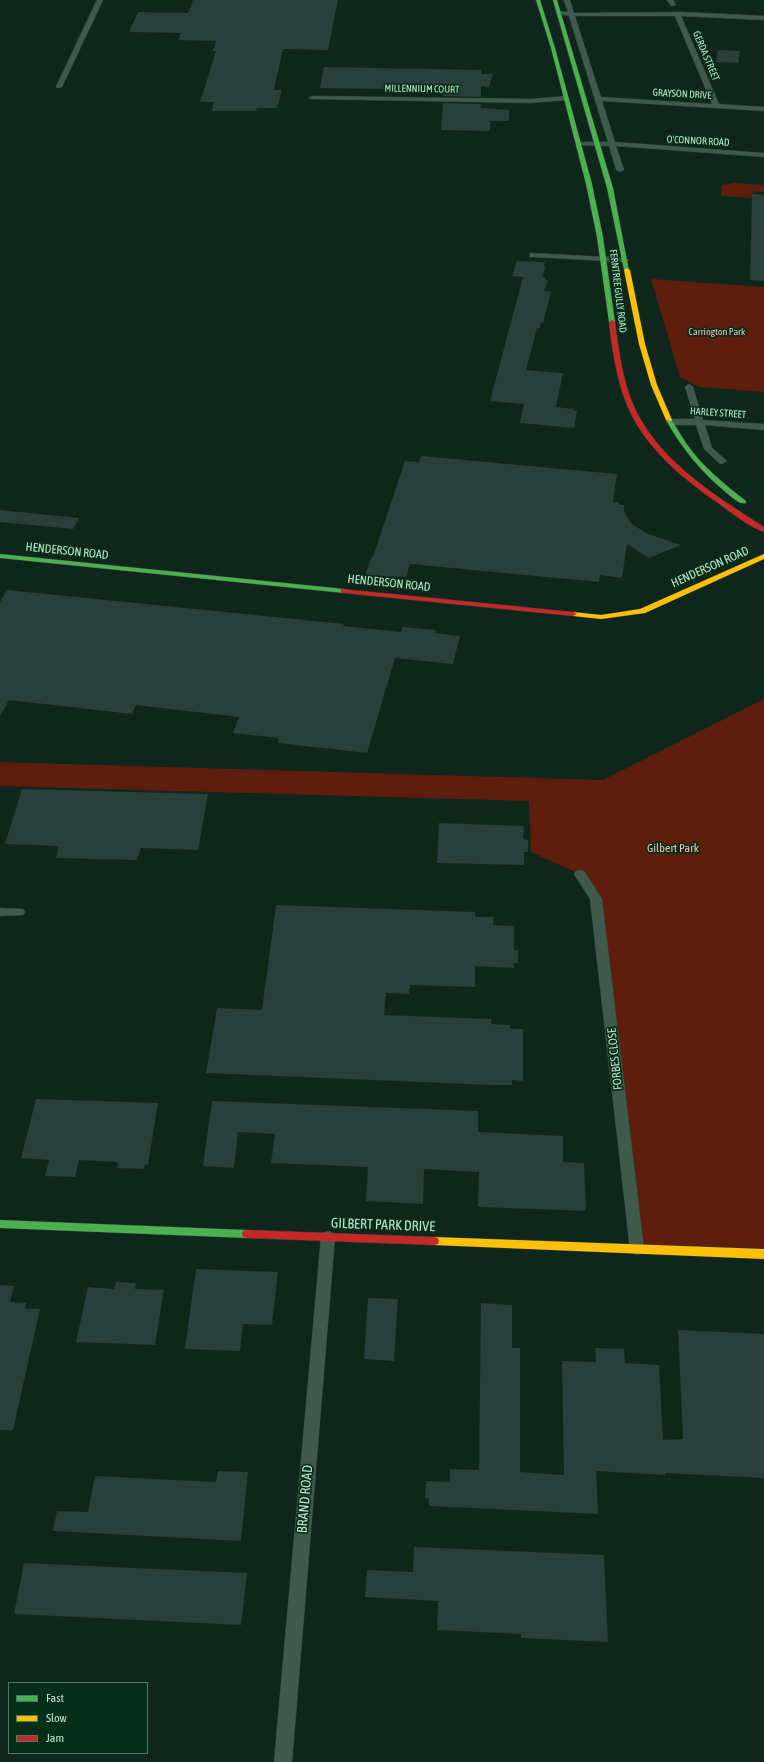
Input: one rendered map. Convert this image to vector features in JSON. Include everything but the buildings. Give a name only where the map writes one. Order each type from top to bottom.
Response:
[{"type":"main road","name":"FERNTREE GULLY ROAD","points":[[538,0],[590,184],[603,256],[613,341],[631,408],[642,422],[656,446],[682,472],[716,498],[764,530]]},
{"type":"main road","name":"FERNTREE GULLY ROAD","points":[[555,0],[598,146],[625,258],[645,358],[663,409],[666,422],[695,461],[725,489],[754,509]]},
{"type":"main road","points":[[543,14],[560,15]]},
{"type":"main road","points":[[567,101],[576,100],[582,91]]},
{"type":"main road","name":"HENDERSON ROAD","points":[[0,556],[601,617],[626,614],[642,610],[764,556]]},
{"type":"main road","name":"GILBERT PARK DRIVE","points":[[0,1224],[764,1254]]},
{"type":"street","points":[[59,87],[100,0]]},
{"type":"street","points":[[567,0],[574,15],[620,170]]},
{"type":"street","points":[[560,15],[677,14],[764,18]]},
{"type":"street","name":"GERDA STREET","points":[[677,14],[716,106]]},
{"type":"street","name":"MILLENNIUM COURT","points":[[312,98],[567,101]]},
{"type":"street","name":"GRAYSON DRIVE","points":[[598,99],[764,109]]},
{"type":"street","name":"O'CONNOR ROAD","points":[[579,144],[764,154]]},
{"type":"street","points":[[603,256],[532,255],[552,252],[603,256],[625,258]]},
{"type":"street","points":[[689,387],[708,449],[722,461]]},
{"type":"street","name":"HARLEY STREET","points":[[666,422],[700,422],[764,427]]},
{"type":"street","name":"FORBES CLOSE","points":[[580,874],[596,899],[637,1250]]},
{"type":"street","points":[[0,912],[19,912]]},
{"type":"street","name":"BRAND ROAD","points":[[283,1762],[328,1237]]},
{"type":"green space","points":[[734,183],[764,185],[764,192],[753,191],[752,198],[721,196],[722,185]]},
{"type":"green space","name":"Carrington Park","points":[[651,279],[764,287],[764,392],[699,387],[680,377]]},
{"type":"green space","name":"Gilbert Park","points":[[764,699],[764,1254],[637,1249],[596,899],[580,874],[531,852],[529,801],[0,786],[0,762],[603,780]]},
{"type":"traffic: fast","points":[[538,0],[553,48],[589,184],[600,237],[612,322]]},
{"type":"traffic: fast","points":[[555,0],[610,188],[627,270]]},
{"type":"traffic: fast","points":[[669,420],[676,433],[701,466],[721,485],[744,502]]},
{"type":"traffic: fast","points":[[0,556],[344,591]]},
{"type":"traffic: fast","points":[[0,1224],[247,1234]]},
{"type":"traffic: slow","points":[[627,270],[642,344],[654,385],[669,420]]},
{"type":"traffic: slow","points":[[573,614],[601,617],[642,611],[764,556]]},
{"type":"traffic: slow","points":[[434,1241],[764,1254]]},
{"type":"traffic: jam","points":[[612,322],[617,356],[625,390],[633,411],[657,448],[673,464],[708,493],[764,530]]},
{"type":"traffic: jam","points":[[344,591],[573,614]]},
{"type":"traffic: jam","points":[[247,1234],[434,1241]]}]
